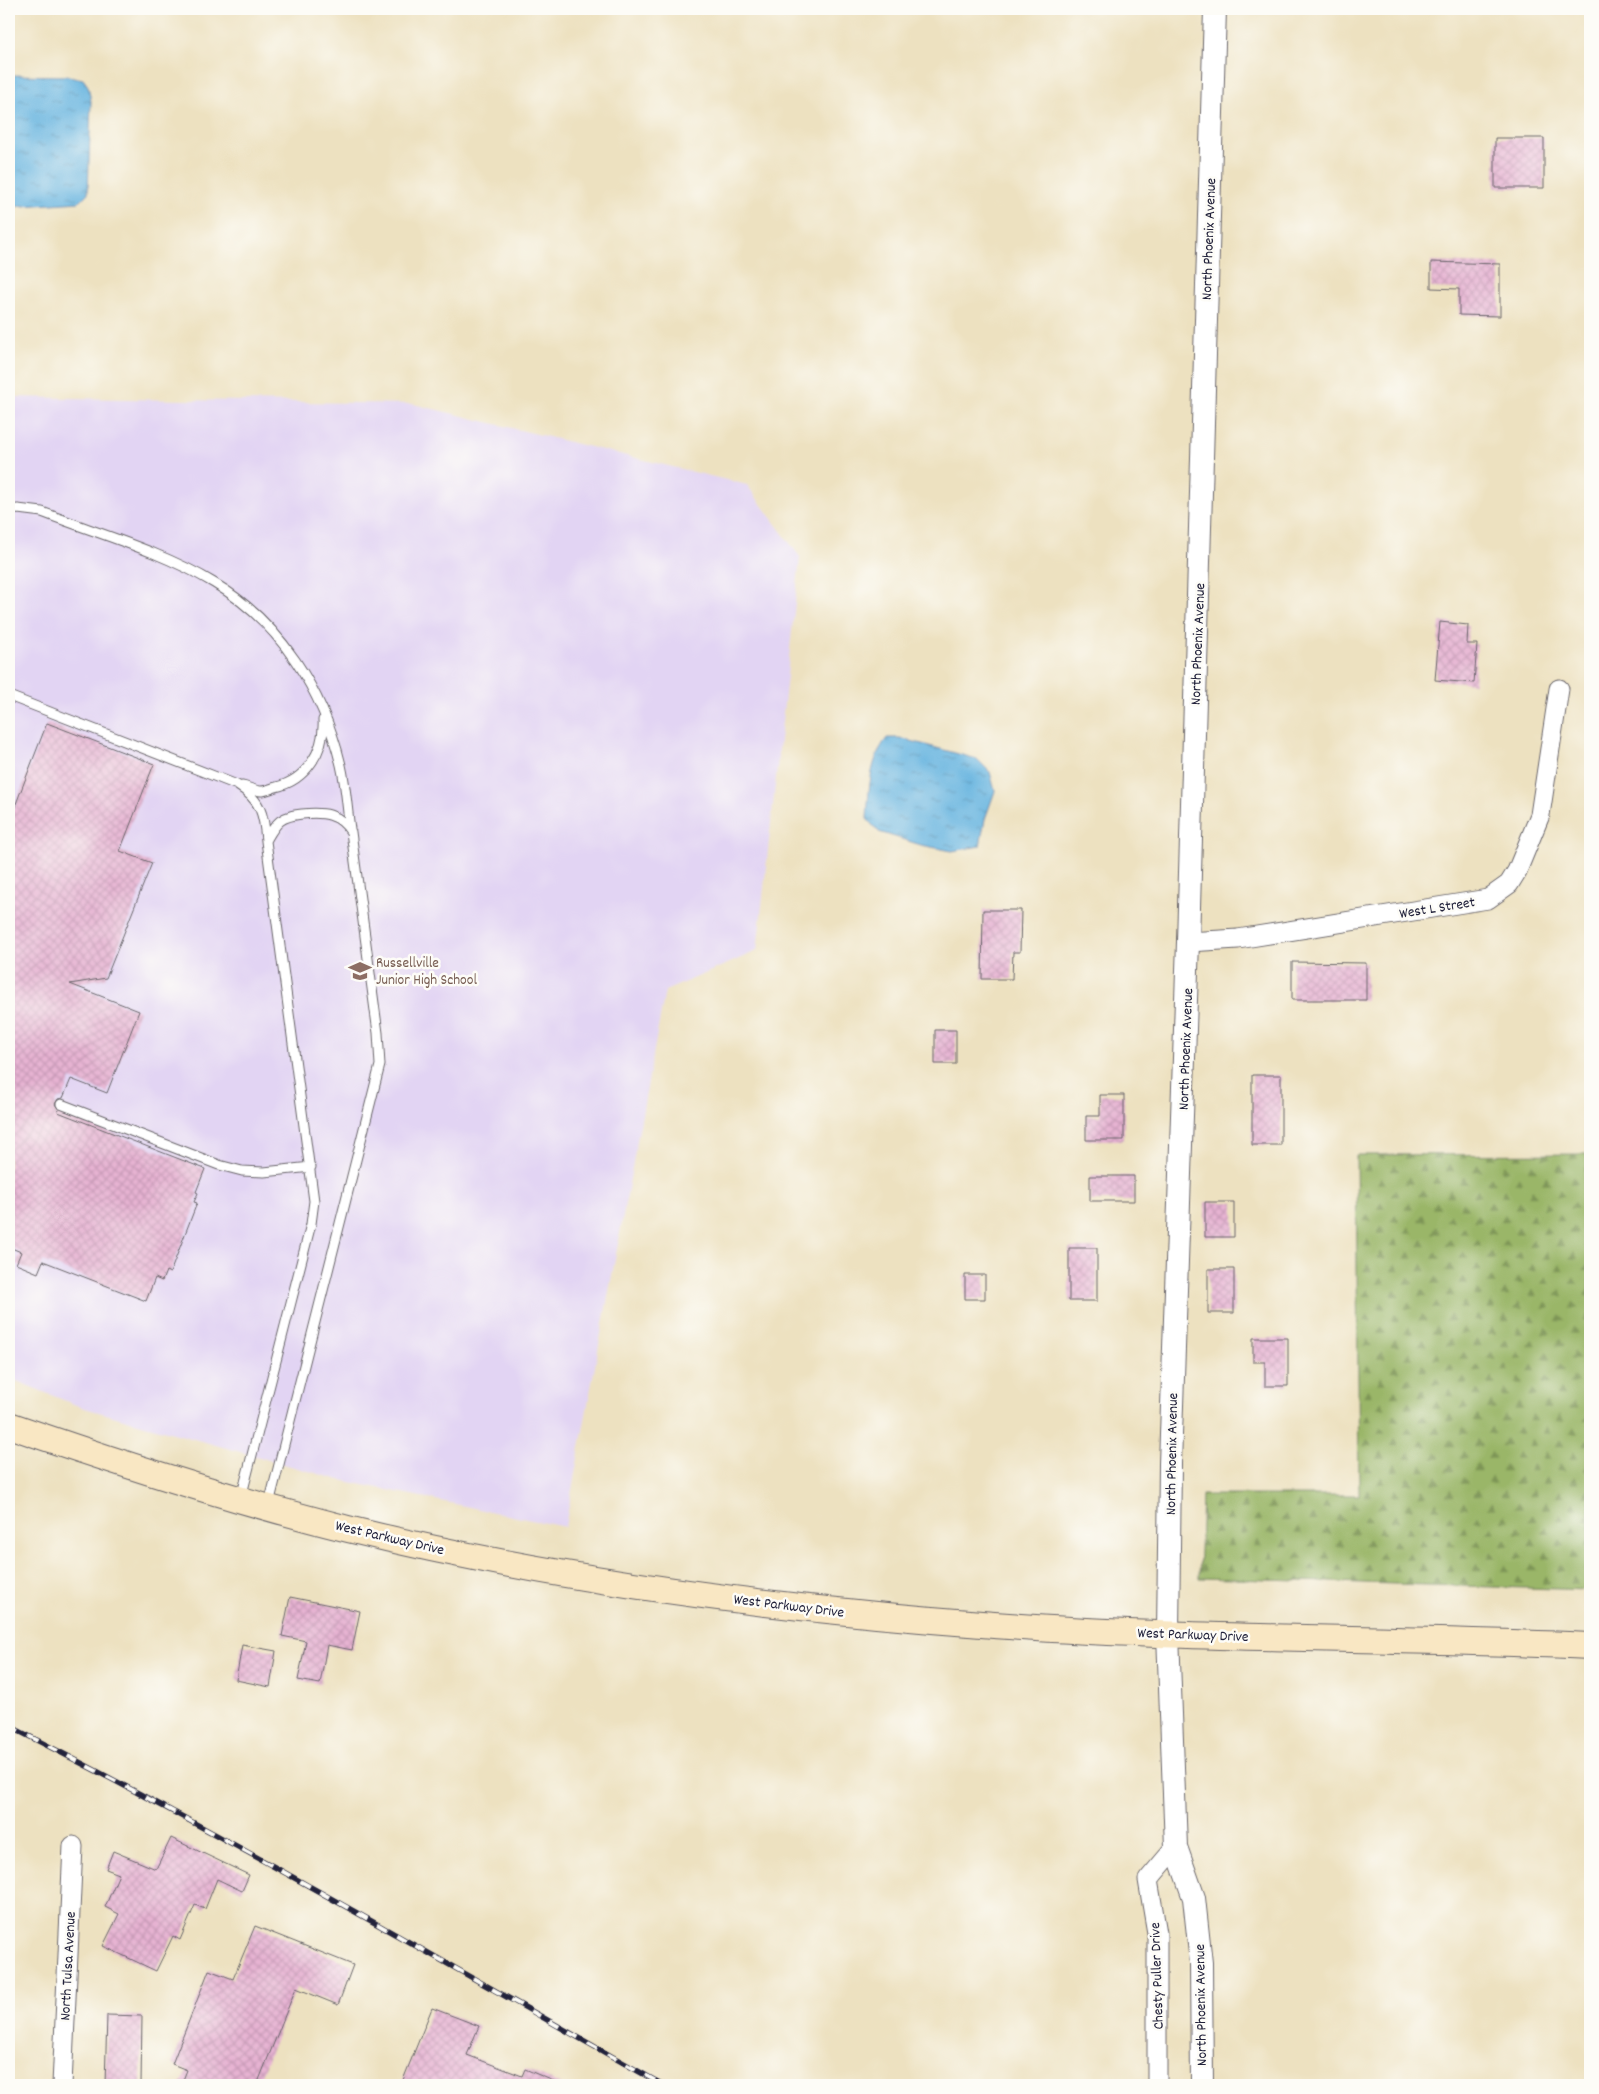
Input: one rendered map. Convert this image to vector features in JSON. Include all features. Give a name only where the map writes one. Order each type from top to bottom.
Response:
[{"type":"main road","name":"West Parkway Drive","points":[[9,1425],[116,1462],[240,1500],[350,1529],[476,1557],[627,1584],[795,1607],[996,1626],[1168,1634],[1458,1640],[1590,1646]]},
{"type":"street","name":"North Phoenix Avenue","points":[[1202,2085],[1201,1962],[1194,1898],[1176,1847],[1168,1634],[1171,1454],[1215,9]]},
{"type":"street","name":"West L Street","points":[[1188,942],[1238,939],[1488,899],[1509,884],[1517,871],[1540,815],[1559,689]]},
{"type":"street","name":"North Tulsa Avenue","points":[[62,2085],[73,1846]]},
{"type":"street","name":"Chesty Puller Drive","points":[[1157,2085],[1157,1933],[1148,1880],[1176,1847]]},
{"type":"lane","points":[[9,510],[18,509],[42,512],[152,554],[215,583],[254,612],[289,649],[315,693],[334,739],[342,767],[378,1033],[380,1065],[268,1507]]},
{"type":"lane","points":[[9,696],[237,785],[262,791],[288,784],[307,771],[319,749],[324,732],[323,712]]},
{"type":"lane","points":[[237,785],[248,792],[258,804],[264,818],[314,1187],[314,1212],[240,1500]]},
{"type":"lane","points":[[266,841],[274,827],[281,820],[290,816],[313,813],[328,813],[346,824],[351,832]]},
{"type":"lane","points":[[61,1104],[219,1165],[242,1171],[264,1172],[311,1167]]},
{"type":"shaded area","name":"Russellville Junior High School","points":[[9,397],[413,404],[747,485],[800,557],[757,951],[665,991],[565,1527],[340,1480],[81,1407],[9,1378]]},
{"type":"green space","points":[[1590,1154],[1590,1590],[1199,1578],[1202,1495],[1359,1495],[1356,1155]]},
{"type":"water","points":[[9,75],[69,76],[83,79],[88,86],[91,101],[88,193],[79,202],[9,207]]},
{"type":"water","points":[[887,738],[900,738],[977,759],[990,772],[995,791],[985,819],[980,846],[952,851],[921,845],[879,832],[867,819],[869,787],[873,766]]},
{"type":"building","points":[[1495,138],[1544,138],[1544,188],[1495,188]]},
{"type":"building","points":[[1431,262],[1500,264],[1500,316],[1459,315],[1459,289],[1431,288]]},
{"type":"building","points":[[1440,622],[1468,625],[1467,644],[1477,644],[1474,683],[1435,680]]},
{"type":"building","points":[[47,723],[154,764],[120,851],[152,863],[106,978],[70,984],[139,1011],[107,1093],[71,1079],[63,1098],[58,1099],[55,1104],[59,1110],[58,1112],[205,1169],[196,1192],[198,1193],[194,1202],[197,1203],[170,1273],[166,1271],[162,1281],[155,1278],[146,1301],[43,1261],[38,1273],[16,1264],[21,1252],[9,1247],[9,807],[14,809]]},
{"type":"building","points":[[983,910],[1021,910],[1020,952],[1013,952],[1012,979],[982,979]]},
{"type":"building","points":[[1292,962],[1366,963],[1366,1000],[1292,1000]]},
{"type":"building","points":[[935,1030],[956,1030],[956,1064],[935,1064]]},
{"type":"building","points":[[1252,1075],[1281,1075],[1281,1145],[1252,1145]]},
{"type":"building","points":[[1100,1095],[1124,1095],[1124,1140],[1086,1140],[1086,1116],[1100,1116]]},
{"type":"building","points":[[1090,1176],[1134,1176],[1134,1201],[1090,1201]]},
{"type":"building","points":[[1205,1202],[1234,1202],[1234,1237],[1205,1237]]},
{"type":"building","points":[[1069,1248],[1097,1248],[1097,1301],[1069,1301]]},
{"type":"building","points":[[1208,1269],[1234,1269],[1234,1313],[1208,1313]]},
{"type":"building","points":[[965,1275],[985,1275],[985,1299],[965,1299]]},
{"type":"building","points":[[1253,1338],[1288,1338],[1288,1386],[1265,1386],[1265,1362],[1253,1362]]},
{"type":"building","points":[[290,1597],[360,1611],[352,1650],[327,1645],[320,1684],[298,1680],[306,1641],[282,1636]]},
{"type":"building","points":[[242,1645],[276,1651],[270,1687],[236,1680]]},
{"type":"building","points":[[171,1838],[249,1875],[242,1891],[217,1879],[205,1909],[195,1905],[180,1940],[173,1936],[156,1971],[103,1946],[119,1914],[105,1907],[119,1874],[106,1869],[113,1851],[156,1869]]},
{"type":"building","points":[[255,1926],[353,1965],[338,2005],[296,1988],[257,2085],[181,2085],[187,2070],[172,2064],[209,1970],[233,1979]]},
{"type":"building","points":[[432,2008],[479,2026],[467,2055],[522,2076],[525,2069],[563,2085],[401,2085]]},
{"type":"building","points":[[107,2015],[142,2016],[141,2085],[105,2085]]},
{"type":"railway","points":[[9,1726],[174,1812],[338,1902],[663,2085]]},
{"type":"place","name":"Russellville Junior High School","points":[[360,971]]}]
